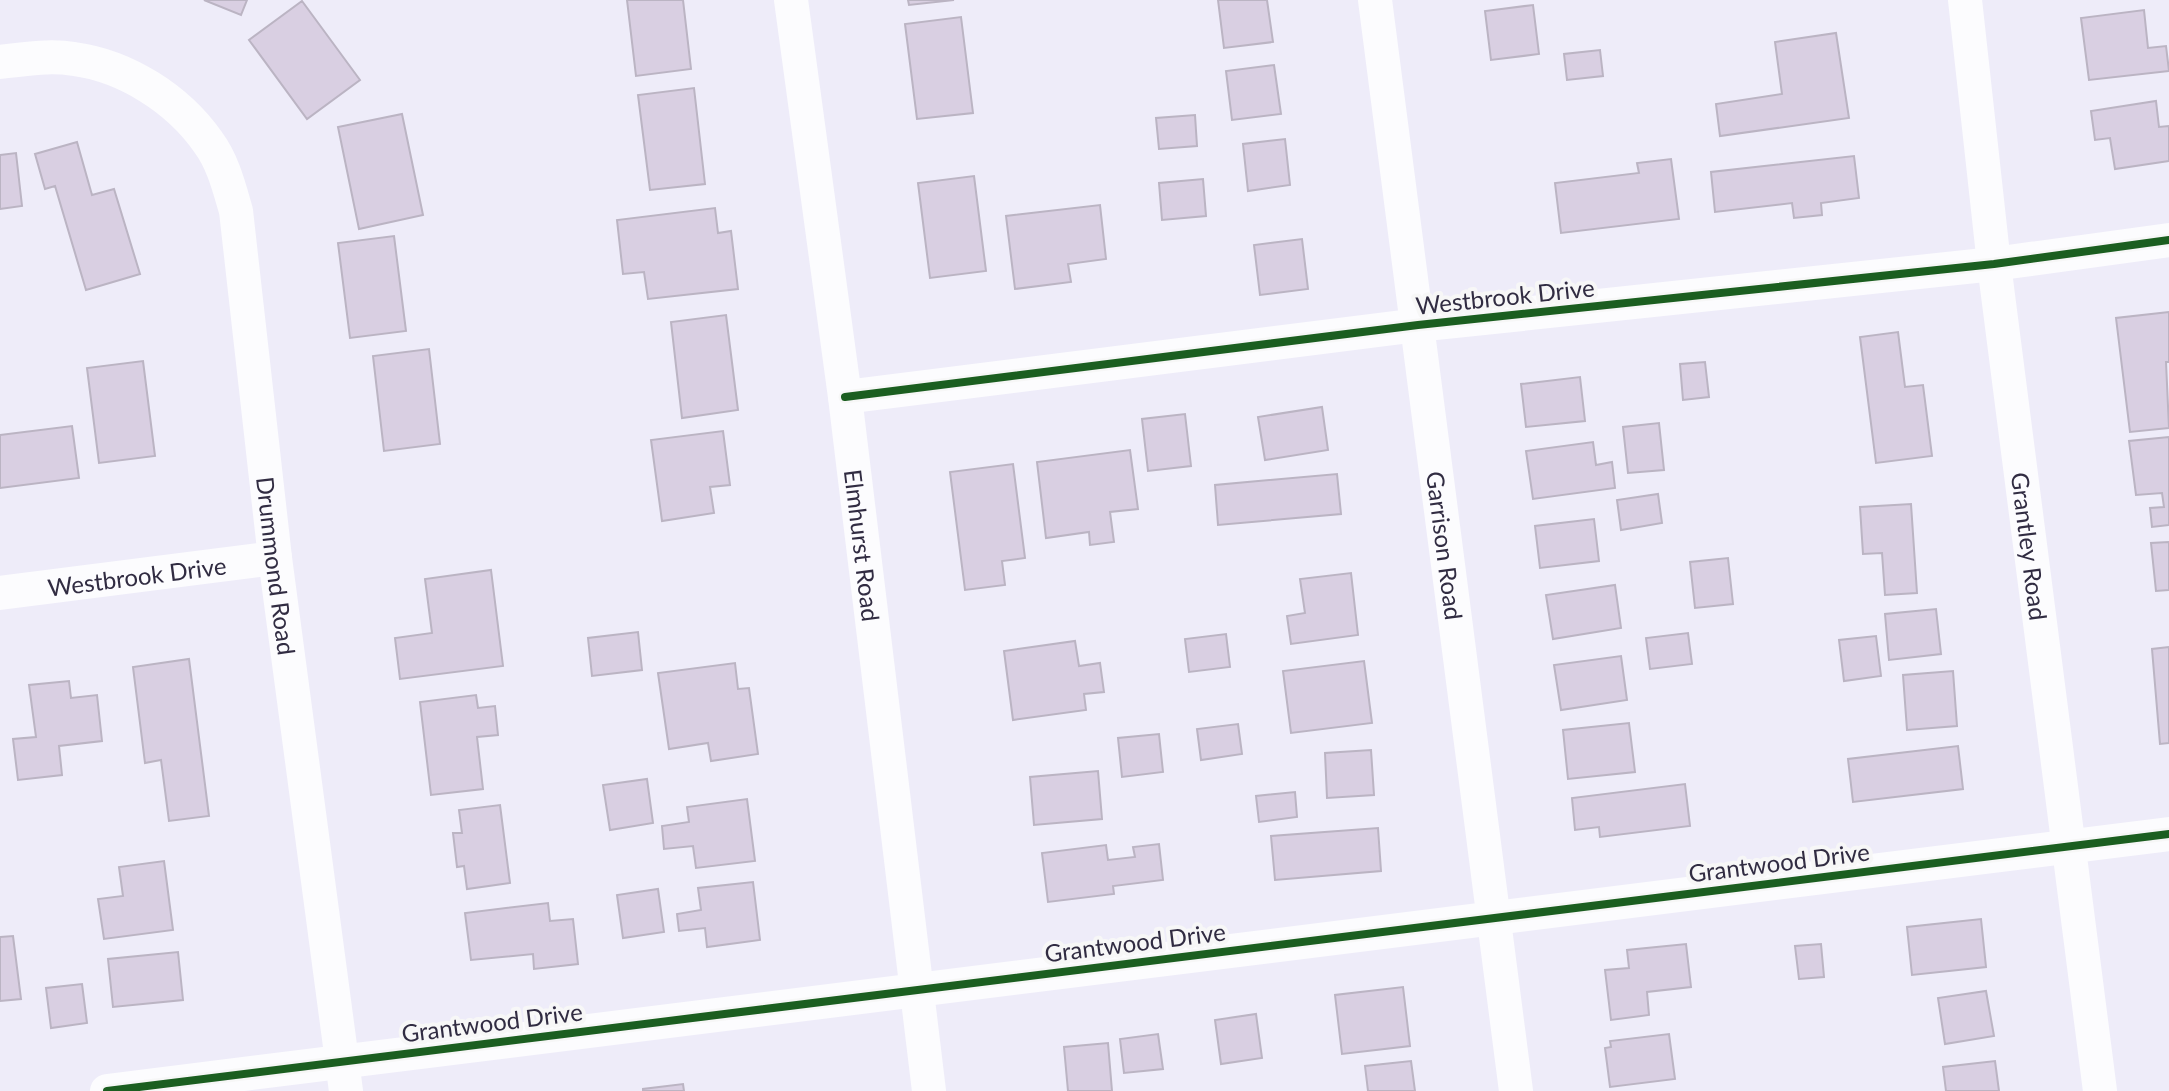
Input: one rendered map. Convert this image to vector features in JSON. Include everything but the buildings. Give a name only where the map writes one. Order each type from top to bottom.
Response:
[{"type":"street","name":"Elmhurst Road","points":[[791,0],[845,397],[929,1091]]},
{"type":"street","name":"Garrison Road","points":[[1375,0],[1516,1091]]},
{"type":"street","name":"Grantley Road","points":[[1965,0],[1994,264],[2100,1091]]},
{"type":"street","name":"Drummond Road","points":[[0,62],[44,57],[74,59],[103,65],[136,79],[178,107],[208,142],[231,192],[236,211],[275,558],[344,1076]]},
{"type":"street","name":"Westbrook Drive","points":[[845,397],[1418,325],[1994,264],[2169,240]]},
{"type":"street","name":"Westbrook Drive","points":[[0,593],[275,558]]},
{"type":"street","name":"Grantwood Drive","points":[[107,1091],[344,1076],[917,988],[2169,834]]},
{"type":"cycle path","points":[[845,397],[1418,325],[1994,264],[2169,240]]},
{"type":"cycle path","points":[[107,1091],[2169,834]]}]
